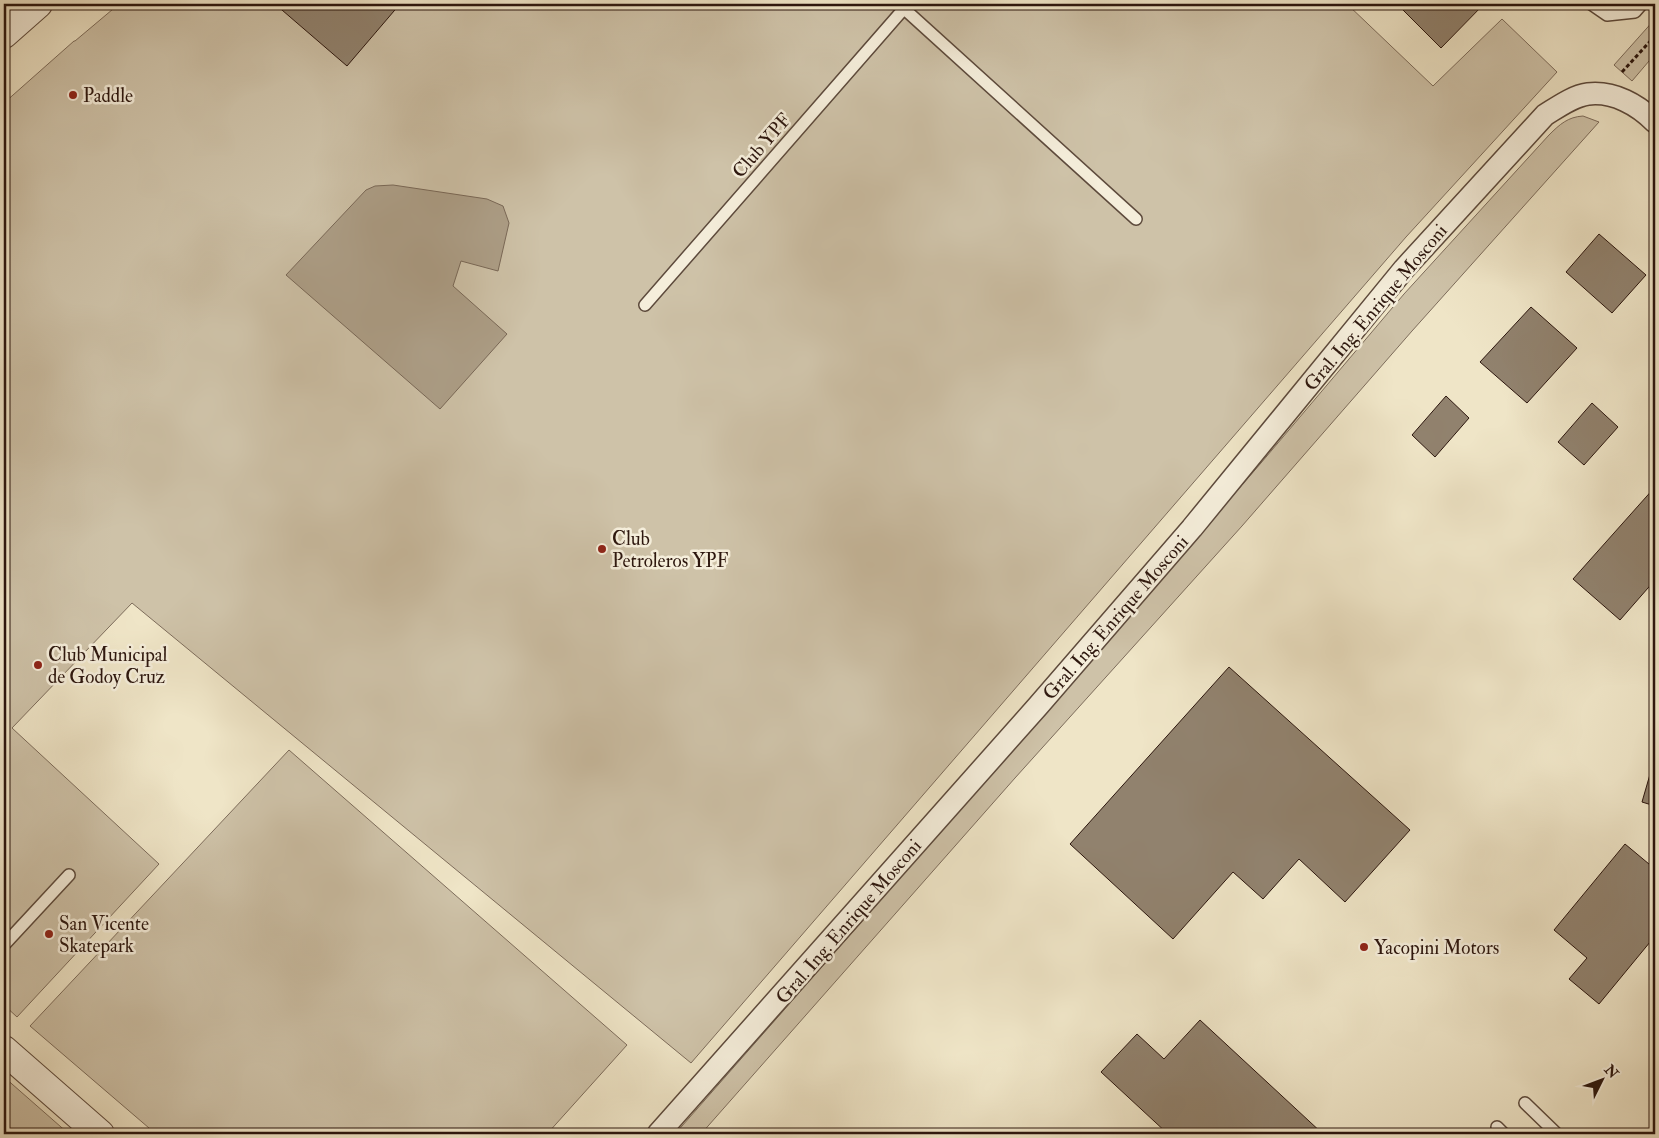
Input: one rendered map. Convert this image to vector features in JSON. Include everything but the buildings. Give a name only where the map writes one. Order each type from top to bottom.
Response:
[{"type":"street","points":[[4,34],[38,4]]},
{"type":"street","name":"Gral. Ing. Enrique Mosconi","points":[[658,1134],[1038,706],[1192,528],[1404,268],[1545,115],[1570,100],[1587,94],[1611,96],[1630,102],[1655,122]]},
{"type":"street","points":[[4,1050],[100,1134]]},
{"type":"lane","points":[[1591,4],[1607,15],[1635,12],[1642,4]]},
{"type":"lane","name":"Club YPF","points":[[645,305],[903,5],[1136,219]]},
{"type":"lane","points":[[4,945],[69,875]]},
{"type":"lane","points":[[1525,1103],[1557,1134]]},
{"type":"shaded area","name":"Club Petroleros YPF","points":[[119,4],[1347,4],[1433,86],[1502,19],[1557,72],[1406,237],[691,1063],[132,603],[12,728],[159,864],[17,1017],[4,1005],[4,103]]},
{"type":"shaded area","points":[[1655,19],[1655,54],[1632,81],[1614,65]]},
{"type":"shaded area","points":[[1583,116],[1599,122],[701,1134],[675,1134],[995,770],[1261,463],[1404,294],[1549,135],[1564,122]]},
{"type":"shaded area","points":[[393,185],[487,199],[503,206],[509,223],[498,271],[461,261],[453,286],[507,334],[440,409],[286,275],[366,190],[375,186]]},
{"type":"shaded area","points":[[289,750],[627,1045],[547,1134],[156,1134],[30,1026]]},
{"type":"shaded area","points":[[4,1077],[69,1134],[4,1134]]},
{"type":"place","name":"Paddle","points":[[73,95]]},
{"type":"place","name":"Club Petroleros YPF","points":[[602,549]]},
{"type":"place","name":"Club Municipal de Godoy Cruz","points":[[38,665]]},
{"type":"place","name":"San Vicente Skatepark","points":[[49,934]]},
{"type":"place","name":"Yacopini Motors","points":[[1364,947]]}]
